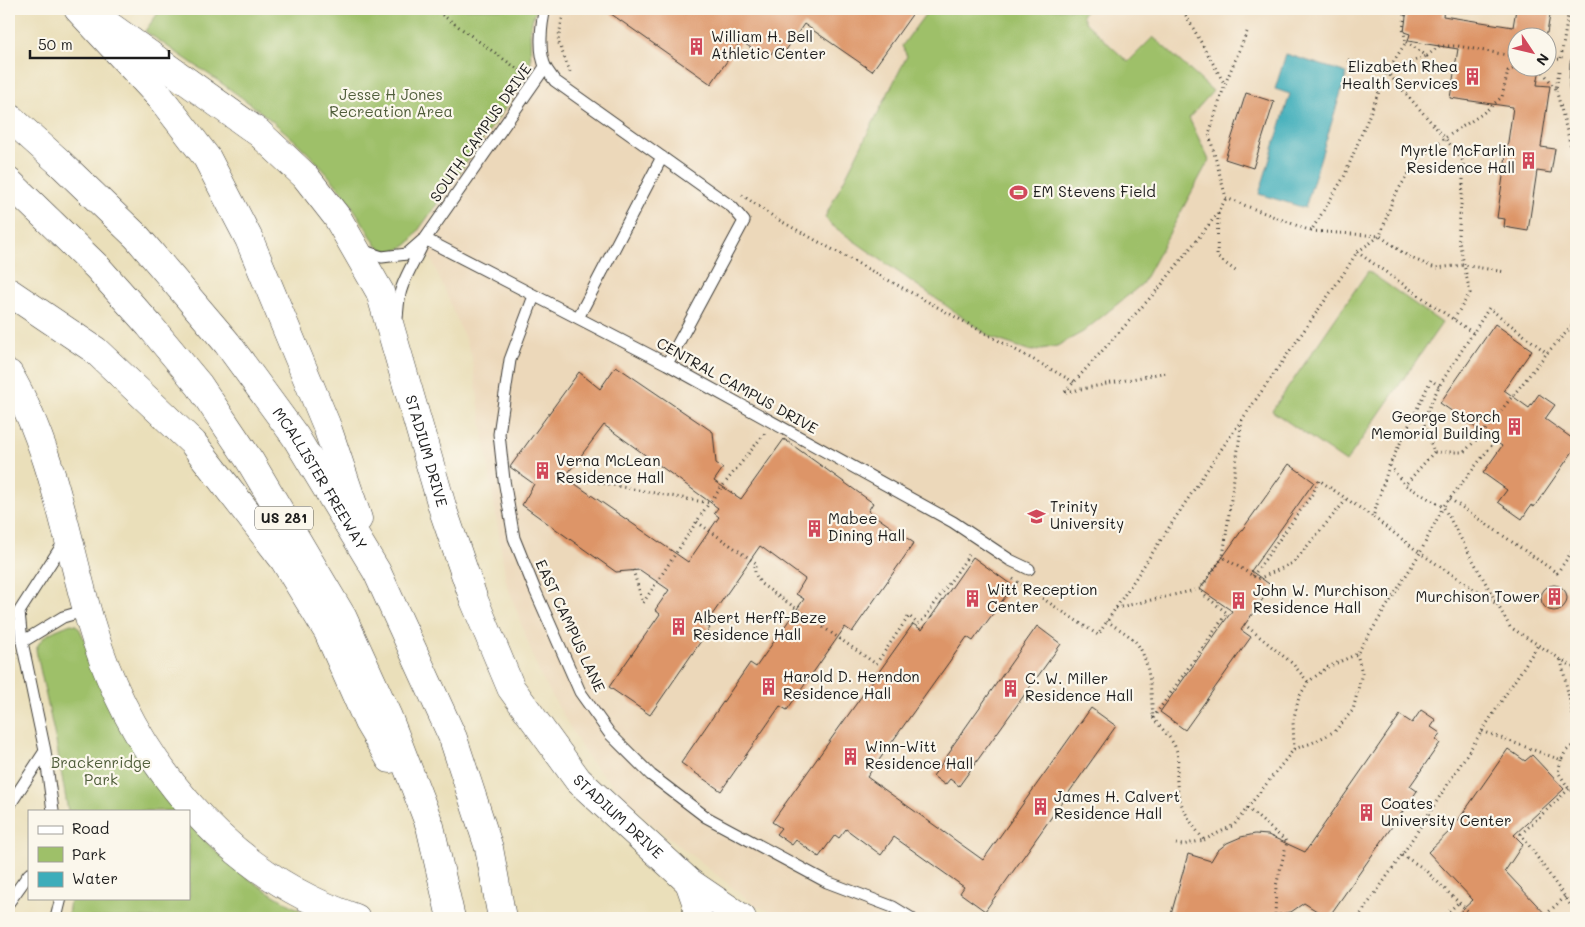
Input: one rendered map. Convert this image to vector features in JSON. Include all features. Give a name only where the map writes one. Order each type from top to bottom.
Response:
[{"type":"main road","points":[[78,9],[160,97],[207,158],[249,239],[322,416],[377,572]]},
{"type":"main road","name":"STADIUM DRIVE","points":[[86,9],[259,133],[305,176],[338,217],[380,292],[444,513],[474,600],[511,688],[578,780],[689,882],[742,918]]},
{"type":"main road","name":"MCALLISTER FREEWAY","points":[[9,116],[137,237],[227,343],[295,436],[377,572],[453,738],[489,848],[502,918]]},
{"type":"main road","name":"US 281","points":[[9,182],[97,267],[149,325],[200,385],[250,461],[343,618],[388,717],[430,826],[451,918]]},
{"type":"main road","points":[[9,292],[95,350],[193,443],[284,560],[328,632],[368,722],[430,826]]},
{"type":"main road","points":[[9,374],[32,421],[48,465],[87,610],[110,677],[134,727],[157,766],[218,837],[264,871],[332,910],[356,918]]},
{"type":"main road","points":[[689,882],[697,905],[697,918]]},
{"type":"lane","name":"SOUTH CAMPUS DRIVE","points":[[424,239],[545,67],[541,23],[545,9]]},
{"type":"lane","points":[[1576,63],[1576,94]]},
{"type":"lane","points":[[545,67],[555,81],[732,207],[744,221],[667,364]]},
{"type":"lane","points":[[578,318],[662,157]]},
{"type":"lane","points":[[355,248],[382,257],[407,254],[424,239]]},
{"type":"lane","points":[[395,342],[401,289],[418,257],[424,239]]},
{"type":"lane","name":"CENTRAL CAMPUS DRIVE","points":[[424,239],[667,364],[953,522],[1010,560],[1029,569]]},
{"type":"lane","name":"EAST CAMPUS LANE","points":[[534,296],[510,360],[499,434],[504,480],[514,538],[580,692],[610,734],[651,775],[706,817],[827,882],[893,907],[911,918]]},
{"type":"lane","points":[[53,810],[45,751],[22,642],[20,612],[68,537]]},
{"type":"lane","points":[[22,642],[63,617],[87,610]]},
{"type":"lane","points":[[9,806],[45,751]]},
{"type":"lane","points":[[9,902],[28,875]]},
{"type":"lane","points":[[56,918],[60,900]]},
{"type":"path","points":[[434,9],[523,73]]},
{"type":"path","points":[[564,9],[558,41],[569,71],[577,77]]},
{"type":"path","points":[[1173,9],[1184,12],[1225,84]]},
{"type":"path","points":[[1406,9],[1403,29],[1406,42],[1428,56]]},
{"type":"path","points":[[1167,372],[1065,392],[1159,288],[1218,213],[1226,198],[1209,134],[1225,84],[1247,32]]},
{"type":"path","points":[[1311,231],[1344,177],[1387,72],[1406,42]]},
{"type":"path","points":[[1387,72],[1428,56],[1439,46],[1458,46],[1508,55]]},
{"type":"path","points":[[1348,60],[1387,72],[1463,161],[1463,185],[1458,236],[1470,294],[1454,319]]},
{"type":"path","points":[[1011,578],[1098,635],[1242,419],[1357,252],[1380,236],[1394,196],[1417,161],[1445,138],[1482,114],[1502,97],[1508,71]]},
{"type":"path","points":[[1548,78],[1556,89]]},
{"type":"path","points":[[737,191],[776,219],[1074,382]]},
{"type":"path","points":[[1226,198],[1311,231],[1380,236],[1410,257],[1435,268],[1464,265],[1505,272]]},
{"type":"path","points":[[1218,213],[1217,257],[1237,272]]},
{"type":"path","points":[[1357,252],[1473,334]]},
{"type":"path","points":[[1434,452],[1423,421],[1439,386],[1489,308],[1547,353]]},
{"type":"path","points":[[1405,485],[1434,452],[1464,452],[1482,433],[1547,353],[1576,322]]},
{"type":"path","points":[[1373,517],[1389,466],[1431,380],[1439,386]]},
{"type":"path","points":[[1115,608],[1200,589],[1224,557],[1242,419]]},
{"type":"path","points":[[633,570],[643,603],[709,504],[768,430]]},
{"type":"path","points":[[1294,749],[1293,721],[1299,697],[1308,682],[1328,667],[1357,654],[1420,553],[1443,508],[1494,441]]},
{"type":"path","points":[[1389,466],[1405,485],[1443,508],[1510,627],[1576,669]]},
{"type":"path","points":[[584,480],[709,504]]},
{"type":"path","points":[[1253,576],[1313,493],[1319,480],[1373,517],[1420,553],[1498,605]]},
{"type":"path","points":[[1450,499],[1557,573],[1576,546]]},
{"type":"path","points":[[1224,557],[1258,579],[1293,563],[1346,500]]},
{"type":"path","points":[[697,522],[756,563],[754,570],[761,584],[876,664],[909,616],[918,624],[924,619],[971,552],[968,550]]},
{"type":"path","points":[[1572,552],[1576,554]]},
{"type":"path","points":[[1153,718],[1227,612],[1204,596],[1200,589]]},
{"type":"path","points":[[1107,621],[1134,640],[1142,653],[1148,671],[1153,718],[1176,748],[1178,757],[1176,781],[1180,803],[1195,829],[1204,840]]},
{"type":"path","points":[[1244,624],[1293,664],[1308,682]]},
{"type":"path","points":[[1358,918],[1402,855],[1538,645]]},
{"type":"path","points":[[1176,844],[1182,845],[1204,840],[1234,825],[1294,749],[1312,743],[1335,731],[1353,710],[1362,673],[1357,654]]},
{"type":"path","points":[[1560,659],[1576,730]]},
{"type":"path","points":[[1482,731],[1561,760]]},
{"type":"path","points":[[1576,743],[1566,751],[1558,772],[1569,789],[1576,792]]},
{"type":"path","points":[[1569,789],[1521,834],[1576,913]]},
{"type":"path","points":[[1247,808],[1287,842],[1276,886],[1275,918]]},
{"type":"path","points":[[1402,855],[1423,868],[1475,918]]},
{"type":"path","points":[[1542,918],[1565,897]]},
{"type":"path","points":[[1442,918],[1458,903]]},
{"type":"shaded area","name":"Trinity University","points":[[149,9],[1576,9],[1576,918],[785,918],[755,905],[649,822],[589,760],[539,673],[506,581],[471,353],[433,263],[386,189]]},
{"type":"green space","name":"Jesse H Jones Recreation Area","points":[[161,9],[538,9],[534,14],[530,29],[531,72],[410,242],[398,250],[389,251],[376,245],[354,209],[335,183],[287,134],[241,97],[145,31]]},
{"type":"green space","name":"EM Stevens Field","points":[[929,9],[1087,9],[1082,15],[1086,23],[1128,62],[1153,37],[1213,91],[1189,118],[1209,160],[1142,284],[1083,332],[1057,346],[1031,351],[992,338],[830,224],[825,217],[907,56],[902,46]]},
{"type":"green space","points":[[1368,271],[1442,323],[1346,462],[1272,411]]},
{"type":"green space","name":"Brackenridge Park","points":[[71,624],[76,625],[80,630],[143,765],[176,810],[68,810],[56,742],[36,650],[45,636]]},
{"type":"green space","points":[[190,825],[224,859],[245,876],[280,899],[315,918],[68,918],[70,900],[190,900]]},
{"type":"water","points":[[1286,54],[1347,73],[1305,208],[1259,194],[1290,94],[1275,89]]},
{"type":"building","name":"William H. Bell Athletic Center","points":[[604,9],[916,9],[872,71],[804,24],[782,56],[774,50],[767,59],[741,41],[711,84]]},
{"type":"building","points":[[1407,9],[1444,9],[1443,16],[1513,27],[1516,9],[1551,9],[1548,28],[1508,28],[1508,78],[1538,78],[1537,85],[1550,86],[1541,147],[1555,149],[1551,173],[1537,171],[1528,231],[1504,227],[1505,219],[1497,218],[1513,107],[1450,98],[1458,49],[1408,41],[1410,34],[1404,32]]},
{"type":"building","points":[[1246,93],[1274,102],[1253,168],[1225,159]]},
{"type":"building","name":"George Storch Memorial Building","points":[[1495,324],[1532,350],[1504,390],[1529,408],[1539,394],[1555,405],[1545,419],[1576,441],[1576,447],[1534,507],[1531,505],[1522,519],[1498,502],[1507,490],[1483,473],[1502,446],[1440,403]]},
{"type":"building","points":[[616,366],[713,432],[716,463],[723,468],[714,481],[741,499],[784,439],[873,503],[868,511],[914,543],[852,632],[845,627],[787,710],[780,706],[721,791],[681,763],[750,663],[756,667],[804,599],[796,594],[805,579],[760,546],[705,625],[710,628],[650,715],[609,687],[660,614],[655,610],[669,590],[640,570],[616,572],[522,505],[534,484],[510,467],[579,372],[600,389]],"holes":[[[604,425],[718,508],[714,513],[719,517],[688,562],[565,477]]]},
{"type":"building","name":"John W. Murchison Residence Hall","points":[[1289,464],[1314,482],[1251,571],[1272,586],[1241,630],[1251,637],[1185,730],[1160,712],[1232,611],[1200,589]]},
{"type":"building","name":"Winn-Witt Residence Hall","points":[[973,557],[1013,586],[973,641],[967,637],[867,777],[983,860],[1091,708],[1116,726],[985,911],[960,893],[964,887],[894,837],[881,855],[846,829],[839,838],[835,835],[819,857],[796,840],[792,845],[776,834],[781,828],[772,822],[913,624],[922,630]]},
{"type":"building","name":"Murchison Tower","points":[[1554,585],[1563,589],[1567,598],[1563,607],[1554,611],[1545,607],[1541,598],[1545,589]]},
{"type":"building","name":"C. W. Miller Residence Hall","points":[[1037,626],[1061,644],[959,786],[950,779],[945,785],[933,776]]},
{"type":"building","name":"Coates University Center","points":[[1421,710],[1436,720],[1431,727],[1440,733],[1436,740],[1440,743],[1410,786],[1417,791],[1328,918],[1304,903],[1291,912],[1275,915],[1274,918],[1170,918],[1188,854],[1211,861],[1217,851],[1227,843],[1255,834],[1268,835],[1305,852],[1400,715],[1412,723]]},
{"type":"building","points":[[1508,749],[1525,761],[1532,755],[1564,789],[1514,835],[1523,844],[1505,871],[1549,918],[1453,918],[1473,900],[1428,852],[1452,829]]},
{"type":"place","name":"William H. Bell Athletic Center","points":[[697,46]]},
{"type":"place","name":"Elizabeth Rhea Health Services","points":[[1472,76]]},
{"type":"place","name":"Myrtle McFarlin Residence Hall","points":[[1529,160]]},
{"type":"place","name":"EM Stevens Field","points":[[1019,192]]},
{"type":"place","name":"George Storch Memorial Building","points":[[1514,426]]},
{"type":"place","name":"Verna McLean Residence Hall","points":[[542,470]]},
{"type":"place","name":"Trinity University","points":[[1036,516]]},
{"type":"place","name":"Mabee Dining Hall","points":[[814,528]]},
{"type":"place","name":"Murchison Tower","points":[[1554,597]]},
{"type":"place","name":"Witt Reception Center","points":[[973,599]]},
{"type":"place","name":"John W. Murchison Residence Hall","points":[[1239,600]]},
{"type":"place","name":"Albert Herff-Beze Residence Hall","points":[[679,627]]},
{"type":"place","name":"Harold D. Herndon Residence Hall","points":[[769,686]]},
{"type":"place","name":"C. W. Miller Residence Hall","points":[[1011,688]]},
{"type":"place","name":"Winn-Witt Residence Hall","points":[[851,756]]},
{"type":"place","name":"James H. Calvert Residence Hall","points":[[1040,806]]},
{"type":"place","name":"Coates University Center","points":[[1367,813]]}]
